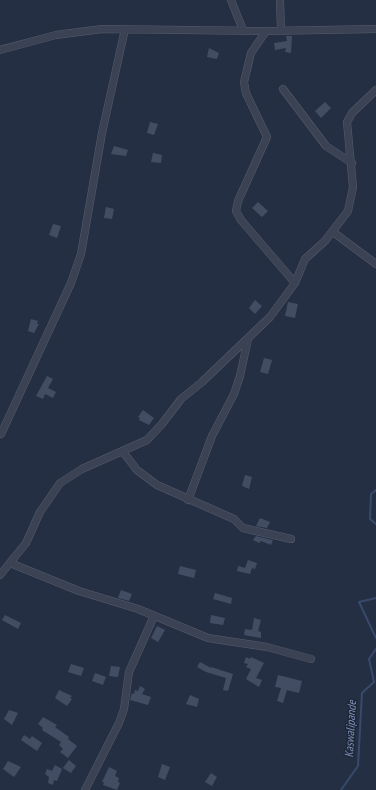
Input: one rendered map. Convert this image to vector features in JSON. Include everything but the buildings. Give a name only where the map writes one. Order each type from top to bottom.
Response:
[{"type":"street","points":[[231,0],[243,30]]},
{"type":"street","points":[[280,0],[281,30]]},
{"type":"street","points":[[0,436],[71,283],[81,254],[102,133],[125,29]]},
{"type":"street","points":[[0,50],[77,31],[125,29],[266,31],[376,29]]},
{"type":"street","points":[[266,31],[251,53],[244,82],[246,93],[267,137],[238,202],[236,211],[241,220],[295,283]]},
{"type":"street","points":[[283,89],[326,146],[352,163]]},
{"type":"street","points":[[0,576],[26,543],[47,500],[60,483],[82,469],[123,452],[141,443],[154,434],[181,399],[202,382],[267,322],[295,283],[305,259],[333,232],[346,214],[350,204],[353,187],[352,163],[347,122],[352,113],[376,90]]},
{"type":"street","points":[[333,232],[376,264]]},
{"type":"street","points":[[188,500],[212,436],[234,394],[240,376],[248,339]]},
{"type":"street","points":[[123,452],[129,461],[157,485],[234,519],[246,529],[291,539]]},
{"type":"street","points":[[10,563],[86,593],[154,616],[208,638],[267,648],[311,659]]},
{"type":"street","points":[[85,790],[119,723],[124,709],[129,672],[154,616]]},
{"type":"waterway","name":"Kaswalipande","points":[[376,490],[371,494],[370,519],[376,524]]},
{"type":"waterway","name":"Kaswalipande","points":[[376,598],[359,602],[376,638]]},
{"type":"waterway","name":"Kaswalipande","points":[[341,790],[358,766],[362,693],[374,682],[369,659],[376,649]]}]
